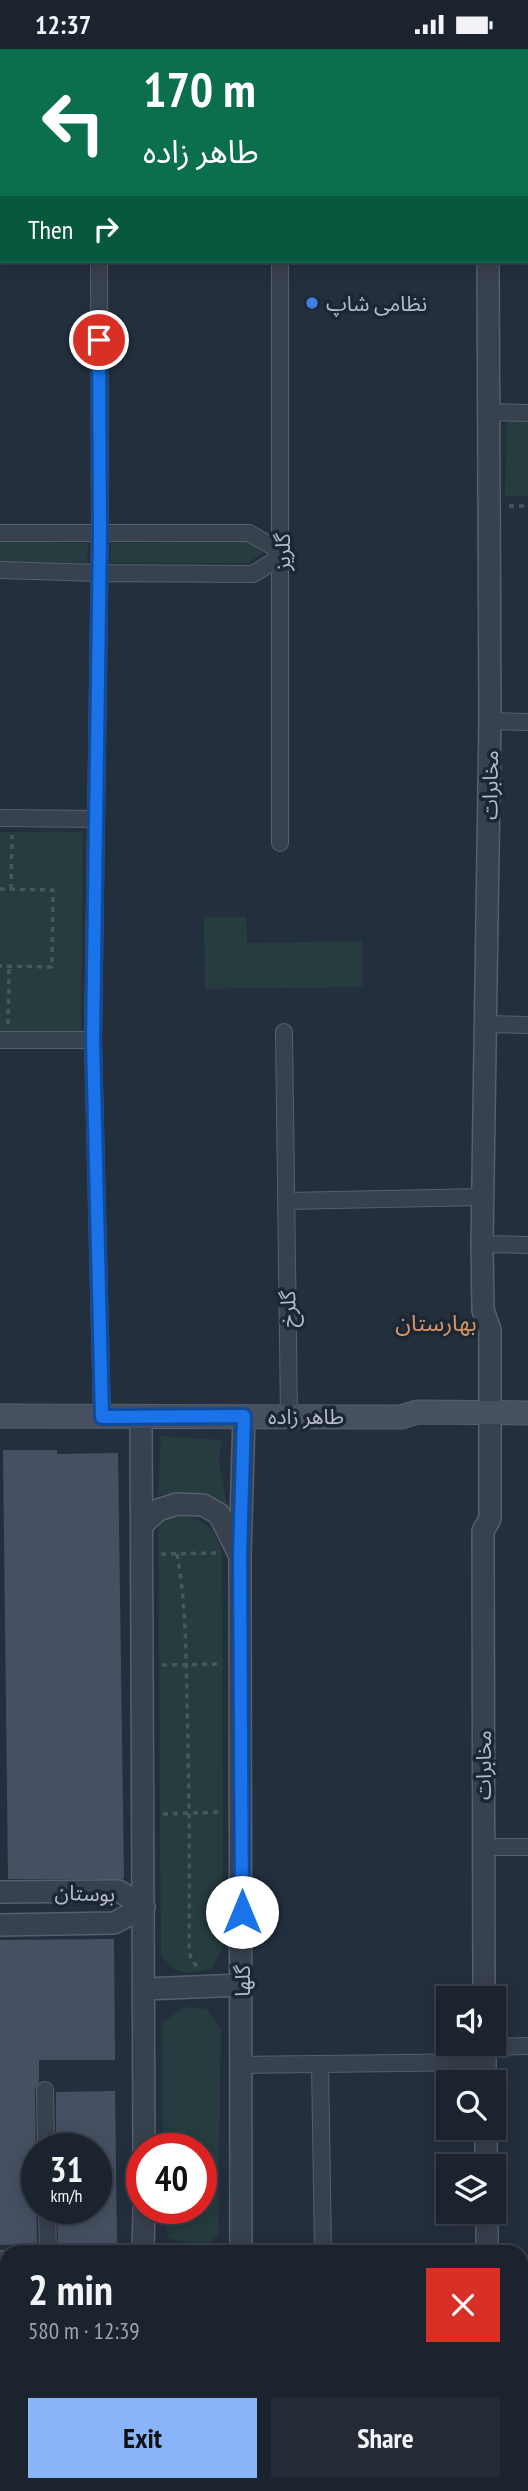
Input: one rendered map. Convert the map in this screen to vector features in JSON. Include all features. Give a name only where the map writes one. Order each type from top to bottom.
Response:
[{"type":"main road","name":"طاهر زاده","points":[[0,1416],[401,1416],[416,1425],[483,1420],[528,1413]]},
{"type":"main road","name":"طاهر زاده","points":[[483,1420],[528,1427]]},
{"type":"street","points":[[99,263],[100,534],[93,1040],[102,1417]]},
{"type":"street","name":"گلریز","points":[[280,843],[281,263]]},
{"type":"street","name":"مخابرات","points":[[484,1986],[483,1531],[477,1520],[490,1329],[483,1310],[482,1244],[490,721],[488,263]]},
{"type":"street","points":[[489,412],[528,413]]},
{"type":"street","points":[[0,533],[249,533],[282,554],[253,574],[0,569]]},
{"type":"street","points":[[490,721],[528,722]]},
{"type":"street","points":[[0,818],[94,819]]},
{"type":"street","points":[[487,1024],[528,1025]]},
{"type":"street","name":"گلرخ","points":[[285,1032],[289,1416]]},
{"type":"street","points":[[4,1040],[93,1040]]},
{"type":"street","points":[[286,1201],[483,1197]]},
{"type":"street","points":[[482,1244],[528,1245]]},
{"type":"street","points":[[0,1407],[0,1416]]},
{"type":"street","name":"گلها","points":[[241,2245],[242,1985],[231,1554],[244,1416]]},
{"type":"street","points":[[141,1417],[144,2133]]},
{"type":"street","points":[[142,1525],[158,1510],[177,1504],[203,1505],[219,1514],[231,1554]]},
{"type":"street","points":[[483,1847],[528,1847]]},
{"type":"street","name":"بوستان","points":[[0,1892],[118,1891],[144,1907]]},
{"type":"street","name":"بوستان","points":[[0,1925],[114,1923],[144,1907]]},
{"type":"street","points":[[144,1989],[242,1985]]},
{"type":"street","points":[[242,2064],[485,2059],[528,2046]]},
{"type":"street","points":[[320,2064],[323,2245]]},
{"type":"street","points":[[45,2090],[46,2133]]},
{"type":"street","points":[[47,2224],[48,2245]]},
{"type":"street","points":[[144,2224],[144,2243]]},
{"type":"street","points":[[487,2224],[487,2245]]},
{"type":"path","points":[[10,889],[13,832]]},
{"type":"path","points":[[0,889],[53,890],[52,967],[0,966]]},
{"type":"path","points":[[4,1040],[9,967]]},
{"type":"path","points":[[158,1554],[231,1554]]},
{"type":"path","points":[[177,1554],[182,1578],[186,1665],[190,1813],[189,1951],[192,1961],[201,1971]]},
{"type":"path","points":[[158,1665],[222,1664]]},
{"type":"path","points":[[159,1814],[223,1812]]},
{"type":"green space","points":[[507,419],[528,420],[528,496],[505,496]]},
{"type":"green space","points":[[0,541],[88,543],[87,563],[0,562]]},
{"type":"green space","points":[[246,541],[263,552],[249,563],[110,563],[111,543]]},
{"type":"green space","points":[[0,832],[83,832],[81,1032],[0,1031]]},
{"type":"green space","points":[[204,917],[246,917],[247,943],[362,941],[363,987],[205,989]]},
{"type":"green space","points":[[161,1436],[222,1440],[219,1460],[227,1505],[209,1496],[194,1493],[158,1496]]},
{"type":"green space","points":[[178,1515],[196,1519],[208,1526],[222,1553],[223,1948],[211,1969],[188,1973],[172,1967],[161,1954],[158,1521]]},
{"type":"green space","points":[[185,2007],[206,2009],[221,2028],[218,2234],[206,2245],[169,2239],[165,2224],[217,2224],[217,2133],[163,2133],[162,2023]]},
{"type":"building","points":[[3,1450],[57,1450],[57,1454],[118,1453],[124,1879],[8,1879]]},
{"type":"building","points":[[114,1939],[115,2060],[39,2060],[39,2082],[35,2090],[36,2133],[21,2133],[21,2224],[37,2224],[37,2244],[0,2245],[0,1940]]},
{"type":"building","points":[[115,2091],[117,2244],[58,2244],[57,2224],[112,2224],[112,2133],[56,2133],[56,2092]]},
{"type":"place","name":"نظامی شاپ","points":[[312,303]]},
{"type":"district","name":"بهارستان","points":[[436,1322]]},
{"type":"route","points":[[99,340],[100,534],[93,1040],[102,1417],[244,1416],[240,1556],[242,1912]]}]
